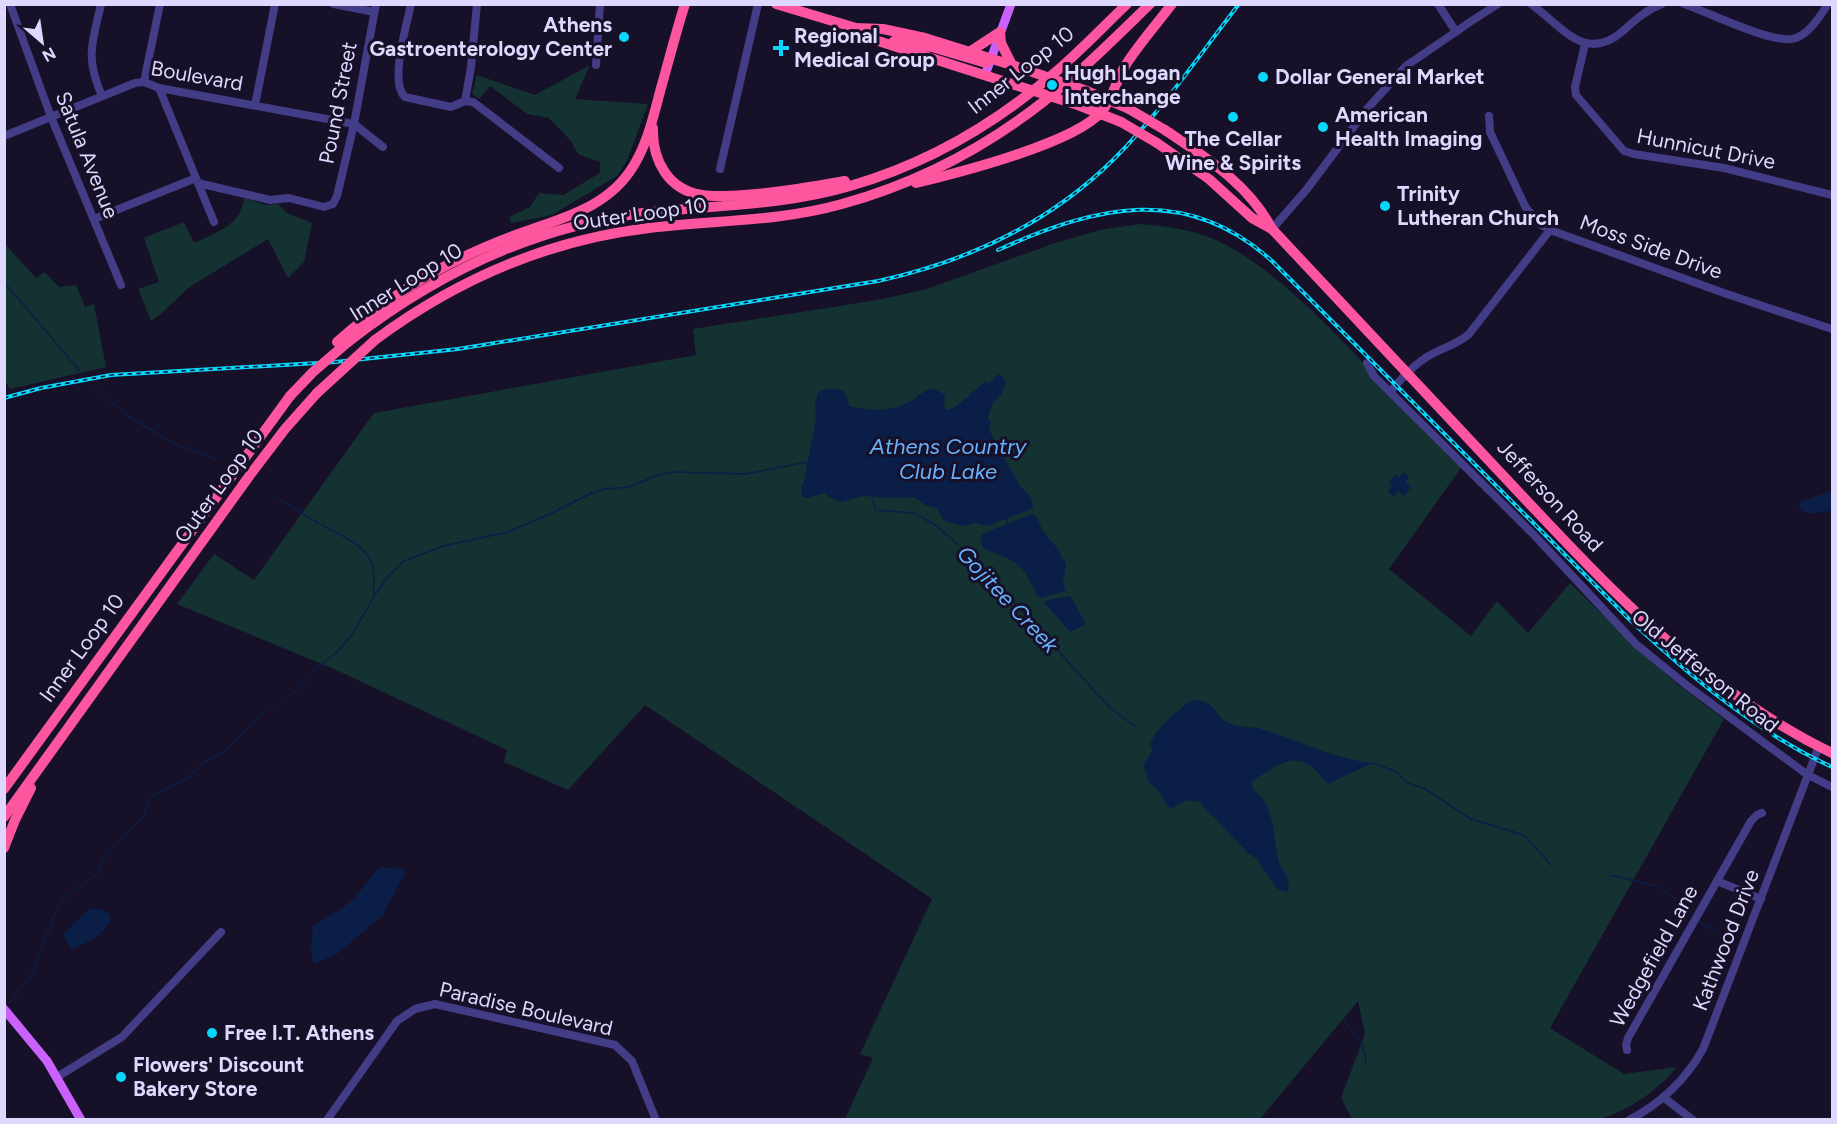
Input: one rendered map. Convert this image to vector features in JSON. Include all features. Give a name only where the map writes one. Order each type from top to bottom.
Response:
[{"type":"highway","points":[[342,342],[386,302],[446,266],[490,245],[579,213],[601,201],[619,185],[634,165],[654,115],[685,4]]},
{"type":"highway","points":[[679,23],[692,4]]},
{"type":"highway","points":[[776,4],[856,28],[883,29],[971,51],[990,61]]},
{"type":"highway","name":"Inner Loop 10","points":[[4,789],[290,396],[312,368],[342,342],[444,277],[489,255],[544,235],[616,217],[795,199],[850,186],[915,162],[964,138],[1026,96],[1060,68],[1127,4]]},
{"type":"highway","name":"Outer Loop 10","points":[[4,816],[285,429],[317,393],[375,340],[423,307],[473,279],[519,259],[566,244],[650,228],[793,215],[880,192],[950,162],[1004,131],[1044,101],[1150,4]]},
{"type":"highway","points":[[880,192],[969,169],[1026,151],[1062,137],[1100,113],[1109,101],[1126,64],[1172,4]]},
{"type":"highway","points":[[856,28],[879,41],[924,45],[990,61]]},
{"type":"highway","points":[[971,51],[1000,32],[1003,49],[1017,67]]},
{"type":"highway","name":"Jefferson Road","points":[[879,41],[1043,93],[1121,122],[1157,143],[1209,179],[1252,218],[1272,228]]},
{"type":"highway","name":"Jefferson Road","points":[[990,61],[1060,81],[1129,109],[1221,168],[1258,205],[1272,228],[1577,555],[1659,633],[1736,696],[1833,753]]},
{"type":"highway","points":[[654,115],[653,147],[659,165],[678,187],[704,196],[797,190],[861,177],[915,162]]},
{"type":"highway","points":[[4,848],[15,820],[61,738]]},
{"type":"highway","points":[[4,777],[33,750]]},
{"type":"main road","points":[[985,75],[1011,4]]},
{"type":"main road","points":[[4,1009],[30,1039],[57,1077],[81,1119]]},
{"type":"street","name":"Satula Avenue","points":[[10,4],[51,117],[121,285]]},
{"type":"street","points":[[101,4],[91,57],[93,72],[102,96]]},
{"type":"street","points":[[144,82],[160,4]]},
{"type":"street","points":[[255,105],[275,4]]},
{"type":"street","points":[[334,4],[375,8]]},
{"type":"street","points":[[411,4],[401,51],[398,84],[402,94],[415,100],[452,107],[465,101],[473,102],[560,168]]},
{"type":"street","points":[[465,101],[477,4]]},
{"type":"street","points":[[596,66],[600,4]]},
{"type":"street","points":[[720,169],[758,4]]},
{"type":"street","points":[[1438,4],[1456,32]]},
{"type":"street","points":[[1272,228],[1307,189],[1367,109],[1406,66],[1498,4]]},
{"type":"street","points":[[1532,5],[1574,38],[1585,44],[1599,44],[1612,40],[1642,15],[1662,4]]},
{"type":"street","points":[[1684,4],[1786,40],[1797,38],[1806,32],[1828,4]]},
{"type":"street","name":"Pound Street","points":[[197,181],[270,200],[289,198],[324,207],[330,206],[337,196],[354,124],[375,8]]},
{"type":"street","name":"Hunnicut Drive","points":[[1585,44],[1575,87],[1576,95],[1624,151],[1724,168],[1833,195]]},
{"type":"street","name":"Boulevard","points":[[4,136],[102,96],[144,82],[159,88],[354,124],[383,147]]},
{"type":"street","points":[[159,88],[214,222]]},
{"type":"street","name":"Moss Side Drive","points":[[1489,116],[1490,132],[1526,208],[1540,224],[1550,230],[1708,287],[1833,329]]},
{"type":"street","points":[[94,219],[197,181]]},
{"type":"street","points":[[1390,392],[1425,358],[1469,334],[1550,230]]},
{"type":"street","name":"Old Jefferson Road","points":[[1367,363],[1374,376],[1534,535],[1636,644],[1685,684],[1808,775],[1833,787]]},
{"type":"street","name":"Kathwood Drive","points":[[1629,1119],[1663,1097],[1690,1069],[1703,1049],[1819,746]]},
{"type":"street","name":"Wedgefield Lane","points":[[1627,1050],[1628,1038],[1751,821],[1762,813]]},
{"type":"street","name":"Wedgefield Lane","points":[[1717,881],[1761,899]]},
{"type":"street","points":[[57,1077],[108,1047],[129,1031],[221,932]]},
{"type":"street","name":"Paradise Boulevard","points":[[327,1119],[397,1022],[415,1009],[435,1004],[615,1045],[632,1061],[656,1119]]},
{"type":"street","points":[[1663,1097],[1693,1119]]},
{"type":"green space","points":[[590,65],[575,99],[648,104],[627,161],[617,176],[552,215],[511,223],[509,217],[530,207],[539,193],[563,195],[600,173],[600,162],[578,154],[571,141],[549,118],[527,114],[490,86],[479,99],[472,94],[477,75],[535,95]]},
{"type":"green space","points":[[244,198],[266,205],[278,204],[287,213],[312,223],[304,262],[288,278],[268,239],[188,288],[151,321],[138,289],[159,282],[144,238],[184,222],[194,243],[219,231],[233,221],[242,207]]},
{"type":"green space","points":[[1140,224],[1174,228],[1207,237],[1228,246],[1268,273],[1323,321],[1431,429],[1463,465],[1389,569],[1471,636],[1497,601],[1528,633],[1570,583],[1677,684],[1724,719],[1550,1028],[1624,1074],[1677,1067],[1652,1092],[1632,1105],[1600,1119],[1352,1119],[1341,1098],[1365,1034],[1358,1001],[1260,1119],[845,1119],[873,1058],[860,1054],[932,899],[645,705],[568,790],[504,762],[507,750],[334,669],[177,604],[214,554],[254,580],[374,413],[696,355],[693,329],[877,300],[927,289],[1055,243],[1100,230]]},
{"type":"green space","points":[[5,244],[36,278],[45,272],[59,287],[76,285],[85,307],[94,304],[106,367],[10,389],[4,379]]},
{"type":"water","name":"Athens Country Club Lake","points":[[1000,374],[1006,382],[1001,395],[992,404],[988,418],[991,423],[989,430],[1020,486],[1030,496],[1032,509],[987,526],[974,523],[966,526],[944,521],[937,508],[925,505],[914,497],[864,496],[841,502],[830,498],[825,493],[807,498],[802,497],[801,487],[816,419],[815,404],[818,392],[831,388],[841,390],[844,391],[850,406],[881,410],[904,405],[926,391],[936,389],[945,396],[946,410],[955,406],[986,381],[988,383]]},
{"type":"water","points":[[1403,472],[1409,477],[1405,482],[1411,487],[1404,496],[1398,491],[1394,497],[1388,492],[1392,486],[1389,483],[1395,475],[1399,478]]},
{"type":"water","points":[[1832,491],[1832,512],[1806,513],[1798,506],[1802,501]]},
{"type":"water","points":[[1032,514],[1036,516],[1043,531],[1066,564],[1063,582],[1066,591],[1041,598],[1038,597],[1022,569],[1007,558],[984,549],[980,541],[982,534]]},
{"type":"water","points":[[1070,596],[1085,622],[1083,626],[1070,632],[1044,602]]},
{"type":"water","points":[[1192,700],[1207,702],[1222,718],[1233,725],[1261,729],[1329,753],[1372,763],[1328,784],[1312,767],[1297,761],[1289,761],[1252,781],[1252,788],[1264,800],[1268,808],[1279,863],[1288,880],[1288,892],[1277,889],[1257,859],[1248,853],[1199,802],[1187,800],[1170,809],[1157,789],[1149,783],[1143,765],[1153,750],[1150,744],[1163,724]]},
{"type":"water","points":[[382,867],[402,869],[405,873],[382,916],[337,954],[314,964],[311,950],[313,926],[350,902],[373,874]]},
{"type":"water","points":[[89,909],[100,909],[106,912],[111,921],[93,938],[71,949],[63,935]]},
{"type":"waterway","points":[[4,282],[80,371]]},
{"type":"waterway","points":[[93,386],[128,416],[173,443],[216,459]]},
{"type":"waterway","points":[[8,1004],[32,974],[57,908],[68,894],[96,875],[103,859],[143,817],[148,802],[153,796],[188,778],[204,762],[225,751],[258,717],[294,693],[315,670],[339,650],[354,632],[374,596],[390,574],[404,561],[443,546],[508,532],[592,493],[605,489],[629,487],[658,475],[673,472],[746,474],[807,462]]},
{"type":"waterway","name":"Gojitee Creek","points":[[872,497],[876,510],[914,513],[937,526],[962,548],[992,584],[1010,598],[1111,709],[1135,726]]},
{"type":"waterway","points":[[277,498],[318,523]]},
{"type":"waterway","points":[[322,525],[356,544],[369,557],[373,566],[374,595]]},
{"type":"waterway","points":[[1372,763],[1395,771],[1408,783],[1425,789],[1471,819],[1524,835],[1551,865]]},
{"type":"waterway","points":[[1610,875],[1657,886],[1692,914]]},
{"type":"waterway","points":[[1699,922],[1719,933]]},
{"type":"waterway","points":[[1344,1021],[1359,1040],[1364,1050],[1366,1063]]},
{"type":"railway","points":[[4,398],[41,388],[111,375],[335,362],[458,349],[878,281],[942,263],[1004,237],[1033,221],[1088,183],[1147,123],[1239,4]]},
{"type":"railway","points":[[998,250],[1070,222],[1105,214],[1139,210],[1173,212],[1207,220],[1240,236],[1272,261],[1652,640],[1700,682],[1750,720],[1832,767]]},
{"type":"place","name":"Athens Gastroenterology Center","points":[[624,37]]},
{"type":"place","name":"Regional Medical Group","points":[[781,48]]},
{"type":"place","name":"Dollar General Market","points":[[1263,77]]},
{"type":"place","name":"Hugh Logan Interchange","points":[[1052,85]]},
{"type":"place","name":"The Cellar Wine & Spirits","points":[[1233,117]]},
{"type":"place","name":"American Health Imaging","points":[[1323,127]]},
{"type":"place","name":"Trinity Lutheran Church","points":[[1385,206]]},
{"type":"place","name":"Free I.T. Athens","points":[[212,1033]]},
{"type":"place","name":"Flowers' Discount Bakery Store","points":[[121,1077]]}]
